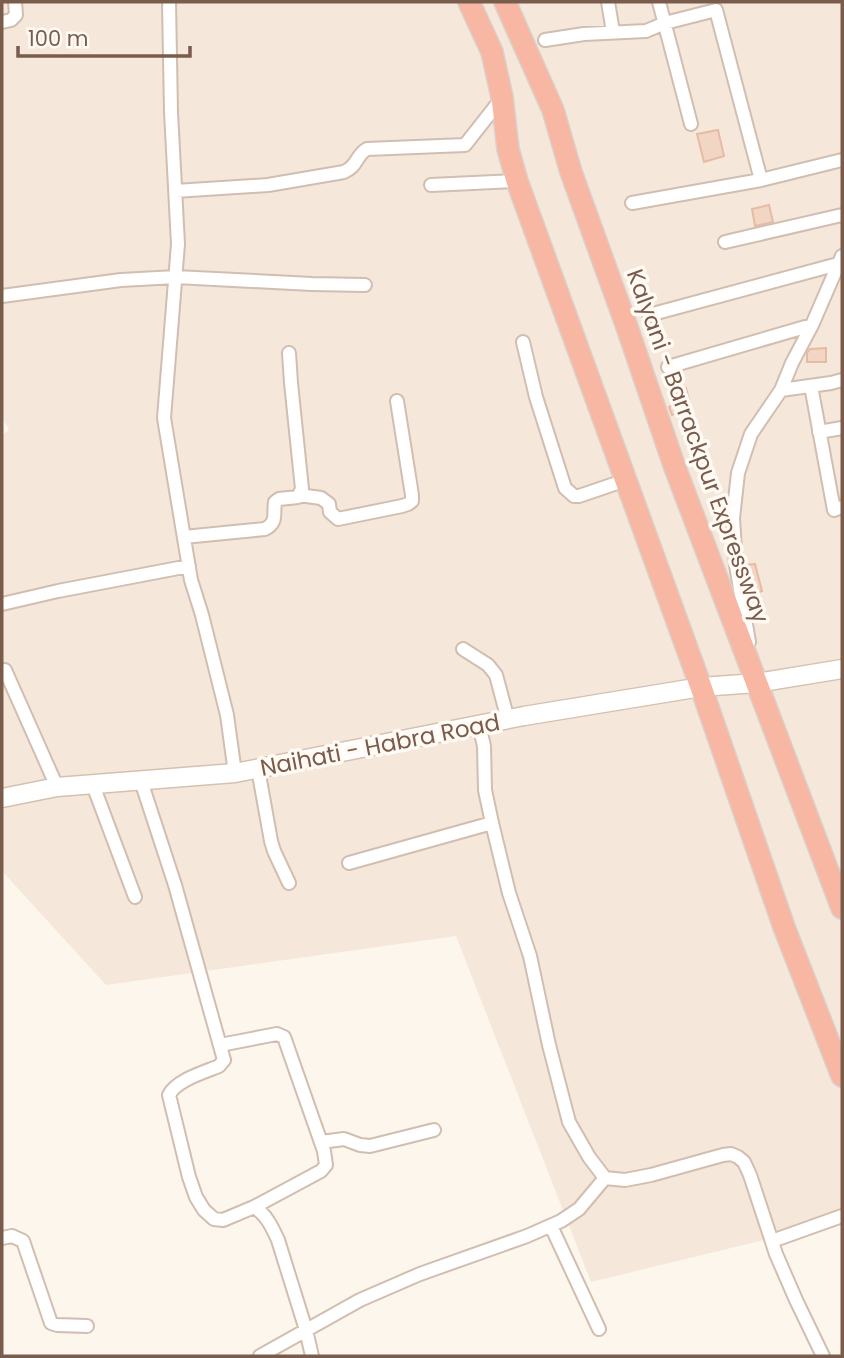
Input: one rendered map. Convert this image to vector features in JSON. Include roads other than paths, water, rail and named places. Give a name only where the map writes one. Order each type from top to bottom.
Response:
[{"type":"highway","points":[[469,2],[492,52],[502,97],[508,149],[517,181],[701,687],[784,926],[842,1076]]},
{"type":"highway","name":"Kalyani - Barrackpur Expressway","points":[[505,2],[553,110],[571,172],[674,465],[842,908]]},
{"type":"main road","name":"Naihati - Habra Road","points":[[2,798],[57,787],[235,773],[508,720],[701,687],[757,683],[842,669]]},
{"type":"street","points":[[2,22],[16,15],[15,2]]},
{"type":"street","points":[[169,2],[171,113],[178,244],[164,418],[191,580],[227,715],[235,773]]},
{"type":"street","points":[[608,2],[613,32]]},
{"type":"street","points":[[659,2],[691,124]]},
{"type":"street","points":[[545,40],[584,34],[646,30],[716,10],[761,180]]},
{"type":"street","points":[[175,191],[268,185],[344,172],[354,167],[360,154],[367,149],[466,145],[502,97]]},
{"type":"street","points":[[632,203],[761,180],[842,160]]},
{"type":"street","points":[[432,185],[517,181]]},
{"type":"street","points":[[726,242],[842,215]]},
{"type":"street","points":[[757,683],[736,565],[733,518],[738,473],[751,434],[781,390],[840,260]]},
{"type":"street","points":[[649,315],[840,260]]},
{"type":"street","points":[[2,296],[121,280],[176,277],[365,285]]},
{"type":"street","points":[[668,367],[812,325]]},
{"type":"street","points":[[523,342],[536,397],[565,488],[574,496],[579,496],[626,480]]},
{"type":"street","points":[[289,353],[302,489],[299,495]]},
{"type":"street","points":[[781,390],[842,380]]},
{"type":"street","points":[[811,386],[834,510],[842,507]]},
{"type":"street","points":[[184,537],[265,529],[274,521],[275,502],[299,495],[321,498],[329,504],[331,513],[338,519],[402,506],[412,501],[397,401]]},
{"type":"street","points":[[819,432],[842,428]]},
{"type":"street","points":[[2,604],[189,566]]},
{"type":"street","points":[[463,649],[492,669],[508,720]]},
{"type":"street","points":[[5,670],[57,787]]},
{"type":"street","points":[[479,725],[484,746],[485,790],[492,823],[509,894],[530,956],[569,1122],[589,1157],[605,1178],[625,1180],[651,1175],[723,1154],[731,1154],[744,1162],[796,1300],[823,1356]]},
{"type":"street","points":[[258,769],[271,841],[289,883]]},
{"type":"street","points":[[142,781],[175,885],[224,1060],[178,1083],[169,1095],[170,1102],[196,1197],[214,1219],[223,1220],[254,1207],[321,1171],[326,1161],[284,1037],[277,1034],[220,1045]]},
{"type":"street","points":[[93,785],[135,897]]},
{"type":"street","points":[[349,863],[492,823]]},
{"type":"street","points":[[321,1142],[344,1139],[370,1146],[434,1130]]},
{"type":"street","points":[[260,1356],[360,1300],[420,1274],[561,1221],[579,1209],[605,1178]]},
{"type":"street","points":[[254,1207],[271,1226],[278,1240],[312,1356]]},
{"type":"street","points":[[772,1241],[842,1216]]},
{"type":"street","points":[[551,1226],[599,1329]]},
{"type":"street","points":[[2,1238],[12,1236],[23,1241],[51,1323],[87,1326]]}]
